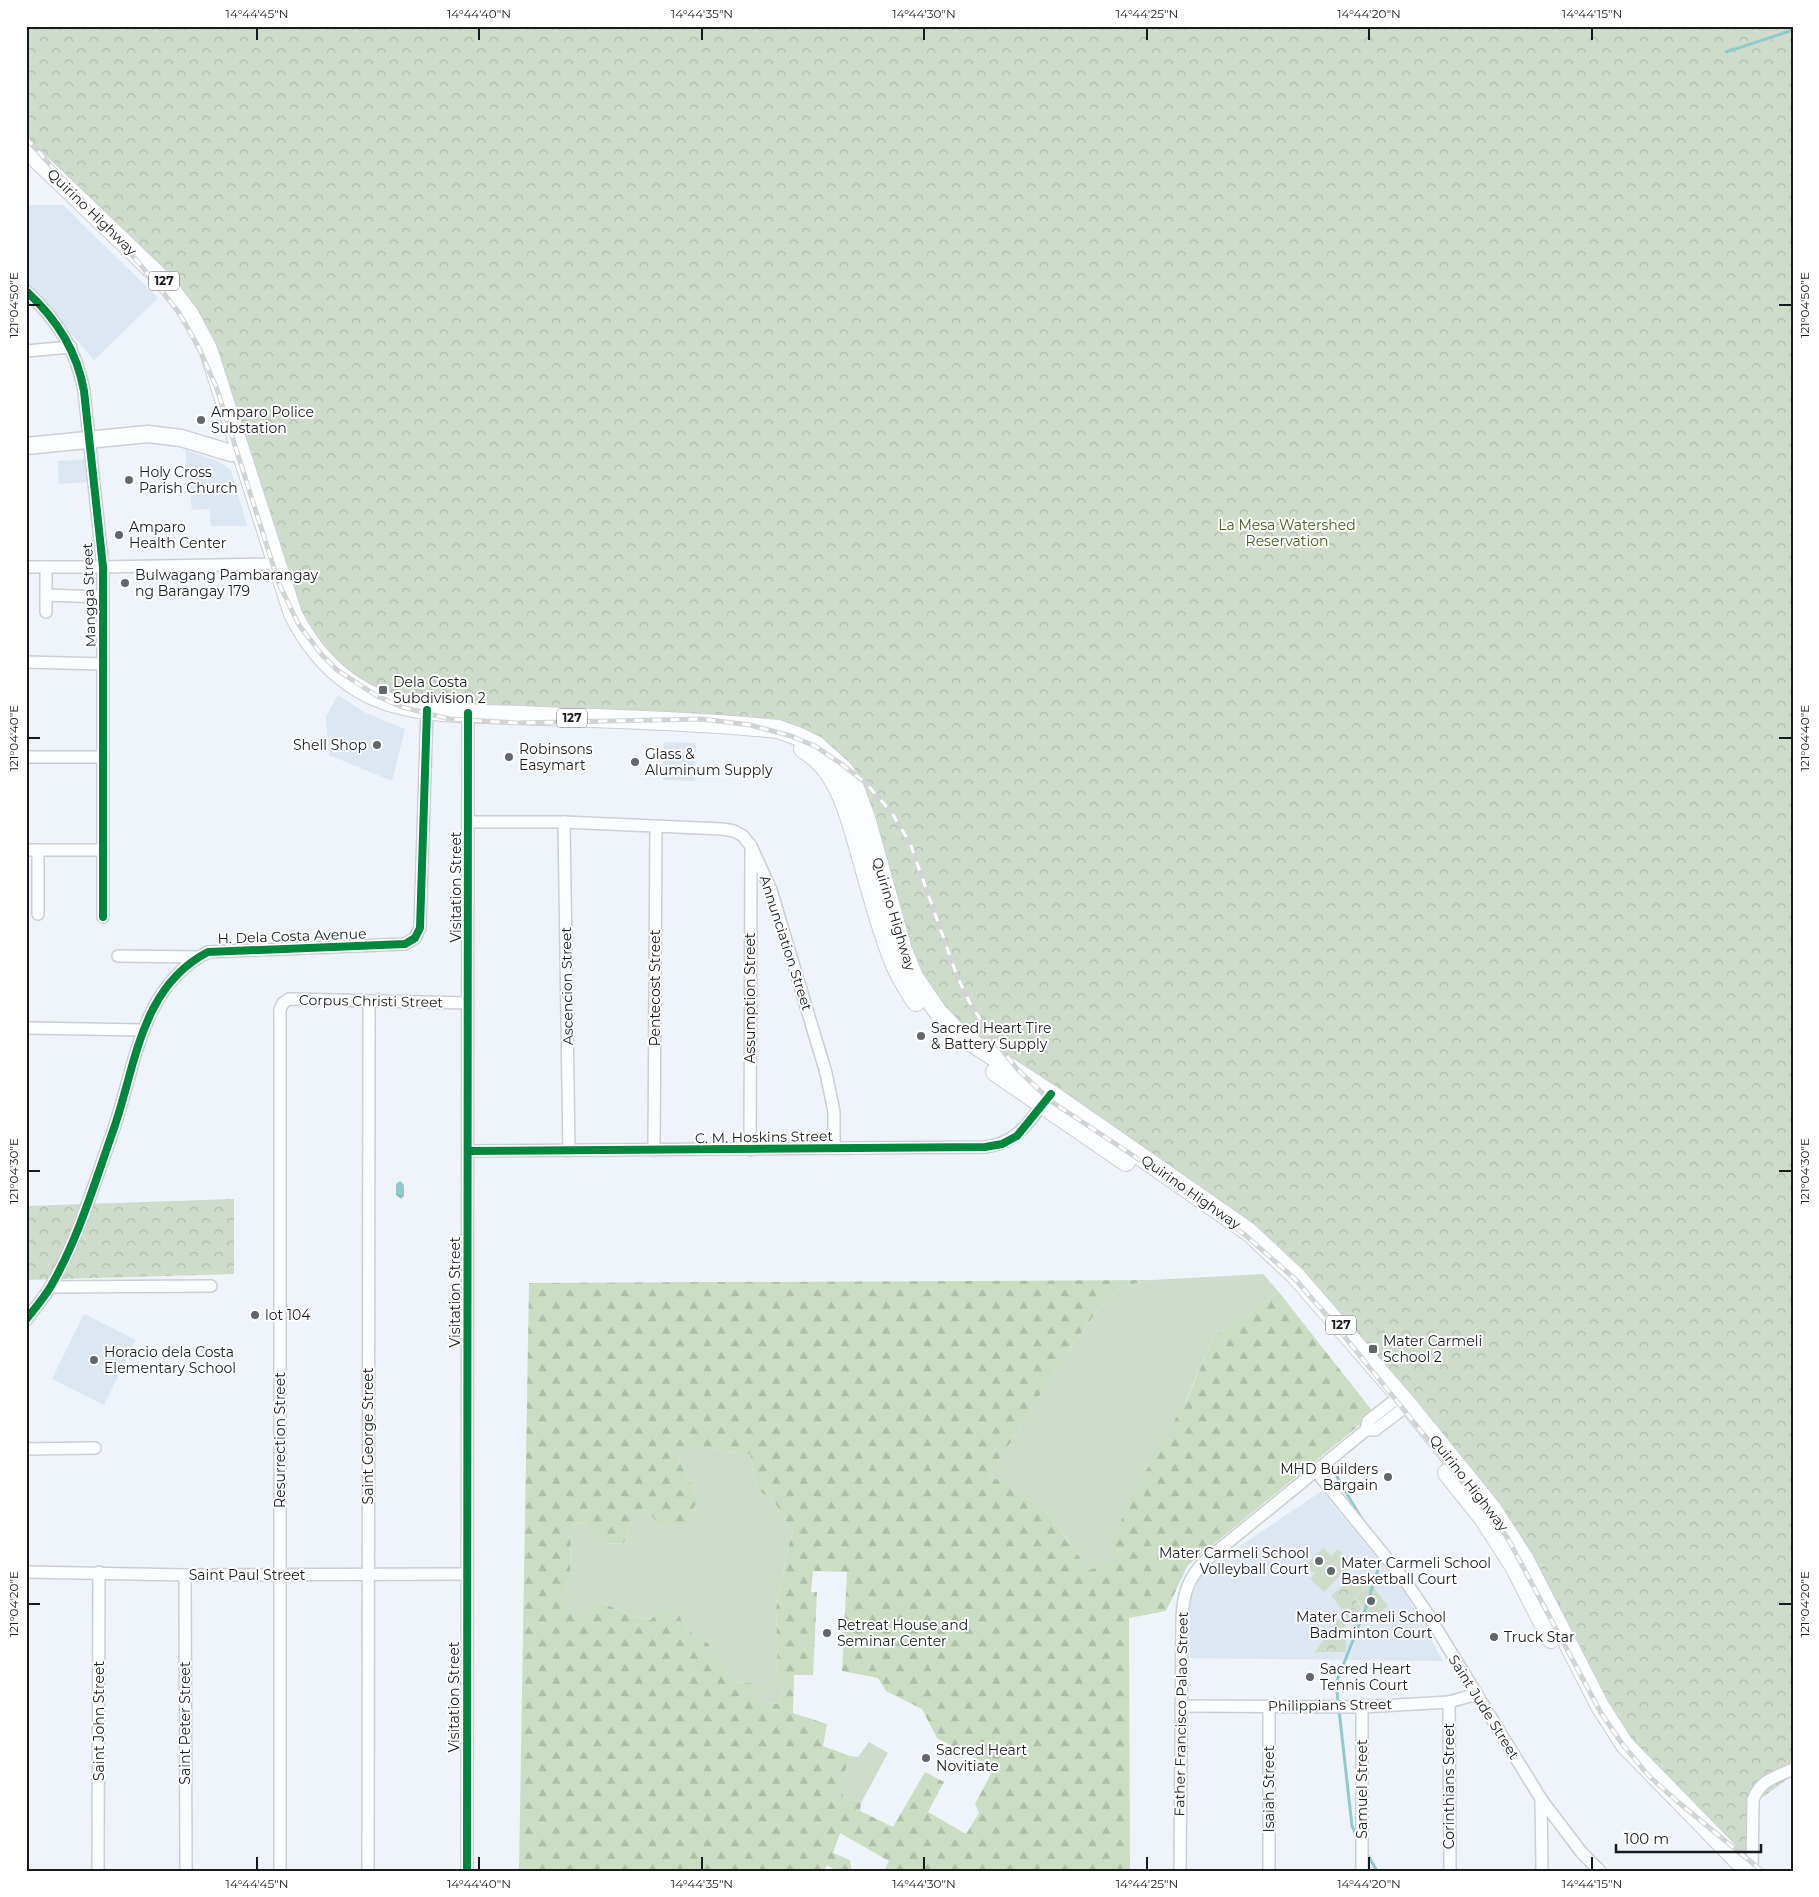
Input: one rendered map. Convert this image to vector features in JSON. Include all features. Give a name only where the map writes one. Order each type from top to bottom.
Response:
[{"type":"main road","name":"Quirino Highway","points":[[26,149],[166,283],[190,315],[208,349],[236,453],[271,562],[301,629],[312,646],[331,667],[371,695],[426,715],[756,727],[778,729],[816,745],[844,770],[853,783],[866,818],[903,950],[914,977],[938,1012],[954,1029],[1047,1099],[1249,1232],[1275,1254],[1337,1321],[1499,1542],[1514,1566],[1569,1673],[1619,1751],[1731,1871]]},
{"type":"main road","name":"Quirino Highway","points":[[26,163],[159,292],[180,320],[198,354],[236,453]]},
{"type":"main road","name":"Quirino Highway","points":[[1399,1404],[1493,1510],[1525,1560],[1600,1706],[1625,1745],[1750,1871]]},
{"type":"street","name":"Mangga Street","points":[[26,292],[44,308],[71,347],[81,375],[90,440],[103,568],[103,916]]},
{"type":"street","points":[[26,350],[71,347]]},
{"type":"street","points":[[26,446],[148,434],[195,441],[236,453]]},
{"type":"street","points":[[26,566],[103,568],[271,562]]},
{"type":"street","points":[[46,567],[46,612]]},
{"type":"street","points":[[46,595],[103,597]]},
{"type":"street","points":[[26,662],[103,664]]},
{"type":"street","name":"H. Dela Costa Avenue","points":[[26,1320],[51,1287],[73,1240],[113,1132],[151,1011],[174,976],[198,957],[208,952],[406,944],[415,938],[420,928],[426,715]]},
{"type":"street","name":"Visitation Street","points":[[467,1871],[468,718]]},
{"type":"street","points":[[26,757],[103,757]]},
{"type":"street","name":"Annunciation Street","points":[[468,822],[564,822],[656,826],[734,831],[742,836],[750,846],[770,890],[826,1073],[834,1112],[834,1148]]},
{"type":"street","name":"Ascencion Street","points":[[564,822],[569,1151]]},
{"type":"street","name":"Pentecost Street","points":[[654,1150],[656,826]]},
{"type":"street","name":"Assumption Street","points":[[750,846],[750,1150]]},
{"type":"street","points":[[38,914],[32,850],[103,850]]},
{"type":"street","points":[[118,956],[198,957]]},
{"type":"street","name":"Corpus Christi Street","points":[[280,1010],[283,1003],[290,999],[468,1003]]},
{"type":"street","name":"Saint George Street","points":[[368,1871],[369,1001]]},
{"type":"street","name":"Resurrection Street","points":[[280,1010],[280,1871]]},
{"type":"street","points":[[26,1028],[144,1030]]},
{"type":"street","name":"C. M. Hoskins Street","points":[[468,1151],[750,1150],[993,1146],[1017,1136],[1047,1099]]},
{"type":"street","points":[[51,1287],[211,1286]]},
{"type":"street","name":"Father Francisco Palao Street","points":[[1180,1871],[1182,1618],[1183,1601],[1188,1584],[1195,1571],[1205,1561],[1366,1430],[1368,1421],[1399,1404]]},
{"type":"street","points":[[26,1449],[95,1448]]},
{"type":"street","name":"Saint Jude Street","points":[[1315,1470],[1406,1582],[1541,1799],[1582,1852],[1600,1871]]},
{"type":"street","name":"Saint Paul Street","points":[[26,1572],[185,1575],[467,1574]]},
{"type":"street","name":"Saint John Street","points":[[98,1871],[99,1572]]},
{"type":"street","name":"Saint Peter Street","points":[[185,1575],[186,1871]]},
{"type":"street","name":"Philippians Street","points":[[1181,1706],[1362,1707],[1449,1702],[1477,1694]]},
{"type":"street","name":"Corinthians Street","points":[[1449,1702],[1450,1871]]},
{"type":"street","name":"Isaiah Street","points":[[1269,1706],[1269,1871]]},
{"type":"street","name":"Samuel Street","points":[[1362,1707],[1362,1871]]},
{"type":"street","points":[[1750,1871],[1753,1800],[1756,1792],[1760,1785],[1766,1781],[1793,1769]]},
{"type":"street","points":[[1541,1799],[1542,1871]]},
{"type":"shaded area","points":[[26,205],[63,205],[158,298],[94,360],[43,301],[26,288]]},
{"type":"shaded area","points":[[185,450],[216,460],[231,470],[247,526],[211,526],[209,509],[192,510]]},
{"type":"shaded area","points":[[89,459],[90,482],[59,484],[58,461]]},
{"type":"shaded area","points":[[338,695],[364,712],[405,729],[392,781],[329,755],[326,716]]},
{"type":"shaded area","points":[[664,742],[696,743],[695,781],[663,780]]},
{"type":"shaded area","name":"Horacio dela Costa Elementary School","points":[[84,1314],[136,1340],[104,1405],[52,1379]]},
{"type":"shaded area","points":[[1322,1491],[1405,1593],[1443,1661],[1190,1658],[1189,1591],[1198,1574]]},
{"type":"green space","name":"La Mesa Watershed Reservation","points":[[26,26],[1793,26],[1793,1775],[1749,1807],[1752,1871],[1636,1756],[1525,1560],[1296,1276],[938,1012],[826,759],[776,733],[426,714],[320,664],[202,351],[182,312],[162,288],[26,159]]},
{"type":"green space","points":[[234,1199],[234,1274],[26,1280],[26,1206]]},
{"type":"green space","points":[[1263,1274],[1278,1291],[1251,1315],[1214,1336],[1115,1563],[1089,1570],[1044,1509],[990,1475],[1061,1361],[1101,1305],[1122,1286],[1152,1280]]},
{"type":"green space","points":[[1152,1280],[1122,1286],[1101,1305],[1061,1361],[990,1475],[1044,1509],[1089,1570],[1115,1562],[1112,1546],[1127,1504],[1187,1399],[1214,1336],[1251,1315],[1278,1291],[1374,1413],[1188,1565],[1166,1611],[1129,1618],[1130,1871],[887,1871],[885,1870],[889,1861],[840,1833],[833,1853],[850,1860],[852,1871],[837,1871],[827,1865],[824,1871],[519,1871],[529,1283]],"holes":[[[685,1448],[712,1448],[750,1454],[758,1490],[774,1501],[793,1532],[776,1609],[778,1677],[784,1691],[778,1704],[757,1702],[761,1684],[734,1682],[708,1643],[684,1628],[679,1615],[664,1609],[650,1620],[626,1614],[599,1601],[593,1612],[574,1619],[561,1598],[570,1576],[571,1525],[584,1522],[603,1544],[624,1543],[635,1514],[645,1508],[660,1525],[684,1523],[699,1499],[678,1458]],[[813,1571],[847,1572],[842,1671],[878,1678],[886,1691],[922,1709],[937,1738],[994,1768],[975,1804],[979,1813],[966,1834],[928,1812],[944,1782],[925,1772],[893,1827],[860,1811],[861,1803],[843,1796],[841,1783],[850,1756],[823,1746],[827,1724],[793,1713],[794,1675],[813,1675],[817,1592],[811,1592]]]},
{"type":"green space","points":[[685,1448],[712,1448],[750,1454],[758,1490],[774,1501],[793,1532],[776,1609],[778,1676],[784,1691],[778,1704],[756,1702],[760,1684],[734,1682],[708,1643],[684,1628],[664,1609],[651,1620],[626,1614],[599,1601],[593,1612],[574,1620],[561,1598],[570,1576],[571,1525],[584,1522],[604,1544],[624,1543],[635,1514],[645,1507],[699,1499],[678,1458]]},
{"type":"green space","name":"Mater Carmeli School Basketball Court","points":[[1323,1548],[1331,1556],[1338,1549],[1352,1563],[1324,1592],[1310,1579],[1317,1571],[1314,1573],[1306,1565]]},
{"type":"green space","points":[[1359,1574],[1368,1586],[1354,1597],[1362,1609],[1349,1619],[1331,1595]]},
{"type":"green space","name":"Mater Carmeli School Badminton Court","points":[[1371,1584],[1388,1606],[1371,1619],[1355,1597]]},
{"type":"green space","points":[[1338,1619],[1345,1622],[1346,1652],[1315,1652]]},
{"type":"green space","points":[[869,1742],[888,1753],[861,1803],[843,1796],[841,1783],[850,1756],[858,1757]]},
{"type":"water","points":[[400,1181],[404,1185],[404,1196],[401,1199],[396,1195],[396,1184]]},
{"type":"waterway","points":[[1726,52],[1793,30]]},
{"type":"waterway","points":[[1337,1477],[1363,1521]]},
{"type":"waterway","points":[[1358,1838],[1352,1826],[1336,1683],[1365,1610],[1382,1557]]},
{"type":"waterway","points":[[1366,1852],[1377,1871]]},
{"type":"railway","points":[[26,138],[139,263],[178,311],[199,348],[217,389],[279,584],[299,625],[322,655],[337,670],[377,696],[402,707],[450,719],[517,723],[702,719],[750,725],[791,736],[815,746],[866,783],[892,813],[910,843],[957,976],[970,1003],[989,1033],[1017,1069],[1052,1102],[1149,1166],[1245,1235],[1295,1279],[1335,1325],[1507,1537],[1601,1713],[1623,1745],[1649,1776],[1762,1871]]},
{"type":"cycle path","points":[[26,291],[47,312],[64,336],[76,362],[84,391],[103,567],[103,917]]},
{"type":"cycle path","points":[[26,1320],[51,1286],[78,1230],[113,1131],[135,1055],[154,1007],[168,986],[185,967],[208,952],[405,944],[415,938],[420,928],[427,710]]},
{"type":"cycle path","points":[[467,1871],[468,713]]},
{"type":"cycle path","points":[[468,1151],[985,1147],[1002,1144],[1017,1136],[1051,1094]]},
{"type":"place","name":"Amparo Police Substation","points":[[201,420]]},
{"type":"place","name":"Holy Cross Parish Church","points":[[129,480]]},
{"type":"place","name":"Amparo Health Center","points":[[119,535]]},
{"type":"place","name":"Bulwagang Pambarangay ng Barangay 179","points":[[125,583]]},
{"type":"place","name":"Dela Costa Subdivision 2","points":[[383,690]]},
{"type":"place","name":"Shell Shop","points":[[377,745]]},
{"type":"place","name":"Robinsons Easymart","points":[[509,757]]},
{"type":"place","name":"Glass & Aluminum Supply","points":[[635,762]]},
{"type":"place","name":"Sacred Heart Tire & Battery Supply","points":[[921,1036]]},
{"type":"place","name":"lot 104","points":[[255,1315]]},
{"type":"place","name":"Mater Carmeli School 2","points":[[1373,1349]]},
{"type":"place","name":"Horacio dela Costa Elementary School","points":[[94,1360]]},
{"type":"place","name":"MHD Builders Bargain","points":[[1388,1477]]},
{"type":"place","name":"Mater Carmeli School Volleyball Court","points":[[1319,1561]]},
{"type":"place","name":"Mater Carmeli School Basketball Court","points":[[1331,1571]]},
{"type":"place","name":"Mater Carmeli School Badminton Court","points":[[1371,1601]]},
{"type":"place","name":"Retreat House and Seminar Center","points":[[827,1633]]},
{"type":"place","name":"Truck Star","points":[[1494,1637]]},
{"type":"place","name":"Sacred Heart Tennis Court","points":[[1310,1677]]},
{"type":"place","name":"Sacred Heart Novitiate","points":[[926,1758]]}]
